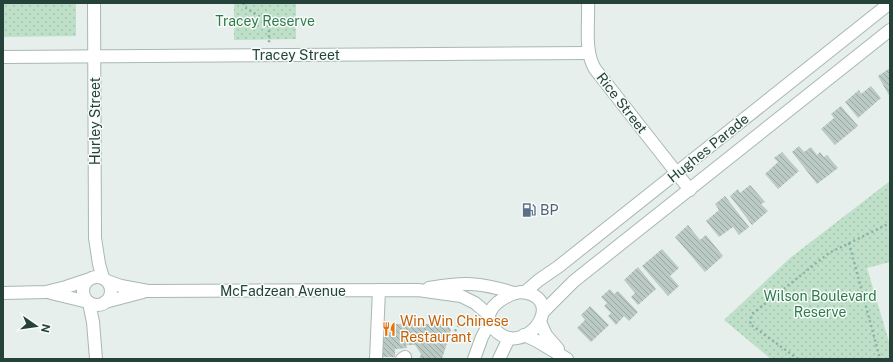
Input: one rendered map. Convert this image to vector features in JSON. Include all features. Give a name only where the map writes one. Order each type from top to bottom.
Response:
[{"type":"street","name":"Hurley Street","points":[[94,3],[96,238],[98,264],[105,279]]},
{"type":"street","name":"Rice Street","points":[[588,3],[589,53],[591,62],[690,190]]},
{"type":"street","name":"Hughes Parade","points":[[519,293],[558,267],[890,3]]},
{"type":"street","name":"Hughes Parade","points":[[542,316],[574,281],[890,30]]},
{"type":"street","name":"Tracey Street","points":[[3,57],[589,53]]},
{"type":"street","name":"Hurley Street","points":[[88,280],[96,238]]},
{"type":"street","points":[[3,293],[46,292],[98,277],[105,279],[111,289],[109,298],[104,303],[98,305],[46,292]]},
{"type":"street","name":"McFadzean Avenue","points":[[105,279],[121,286],[148,291],[418,290],[461,296],[475,303],[489,319]]},
{"type":"street","points":[[88,280],[84,283],[82,291],[89,303],[96,354]]},
{"type":"street","name":"McFadzean Avenue","points":[[418,290],[455,284],[473,284],[492,286],[519,293]]},
{"type":"street","points":[[376,359],[378,290]]},
{"type":"street","name":"McFadzean Avenue","points":[[104,303],[148,291]]},
{"type":"street","points":[[474,359],[496,304],[503,298],[519,293],[535,296],[543,307],[542,316],[546,335],[566,358]]},
{"type":"street","points":[[96,354],[99,321],[104,303]]},
{"type":"street","points":[[489,319],[501,335],[509,338],[524,335],[532,330],[542,316]]},
{"type":"street","points":[[524,335],[566,358]]},
{"type":"street","points":[[499,359],[509,338]]},
{"type":"path","points":[[243,3],[246,8],[267,21],[269,32],[268,55]]},
{"type":"path","points":[[798,359],[750,324],[752,314],[829,253],[890,223]]},
{"type":"path","points":[[850,243],[880,359]]},
{"type":"path","points":[[455,331],[460,323]]},
{"type":"green space","points":[[3,3],[76,3],[76,36],[3,37]]},
{"type":"green space","name":"Tracey Reserve","points":[[234,3],[296,3],[296,39],[234,40]]},
{"type":"green space","name":"Wilson Boulevard Reserve","points":[[890,181],[890,262],[867,268],[890,345],[890,359],[771,359],[724,320],[790,258]]},
{"type":"building","points":[[890,68],[890,97],[878,76]]},
{"type":"building","points":[[871,86],[881,98],[858,118],[845,102],[859,90],[861,94]]},
{"type":"building","points":[[841,106],[858,126],[835,145],[821,129],[834,118],[831,114]]},
{"type":"building","points":[[799,146],[804,152],[811,147],[817,155],[820,152],[824,157],[827,155],[838,168],[817,184],[792,152]]},
{"type":"building","points":[[782,152],[799,171],[778,189],[765,174],[778,162],[774,158]]},
{"type":"building","points":[[750,185],[765,202],[761,204],[768,211],[752,225],[730,196],[738,189],[740,193]]},
{"type":"building","points":[[725,196],[749,227],[739,235],[733,227],[719,237],[706,221],[719,210],[715,204]]},
{"type":"building","points":[[688,225],[700,240],[706,235],[723,256],[705,272],[675,237]]},
{"type":"building","points":[[662,249],[679,268],[670,276],[679,286],[668,296],[642,266]]},
{"type":"building","points":[[638,267],[656,289],[638,305],[631,297],[635,293],[624,280]]},
{"type":"building","points":[[610,289],[614,294],[618,291],[638,312],[629,321],[624,316],[616,325],[608,316],[611,313],[604,306],[607,303],[601,297]]},
{"type":"building","points":[[590,306],[609,325],[591,342],[577,328],[585,320],[581,315]]},
{"type":"building","points":[[383,324],[447,324],[451,330],[442,359],[419,359],[421,354],[415,345],[406,345],[407,348],[395,349],[395,357],[383,357]]},
{"type":"place","name":"BP","points":[[529,210]]},
{"type":"place","name":"Win Win Chinese Restaurant","points":[[389,329]]}]
